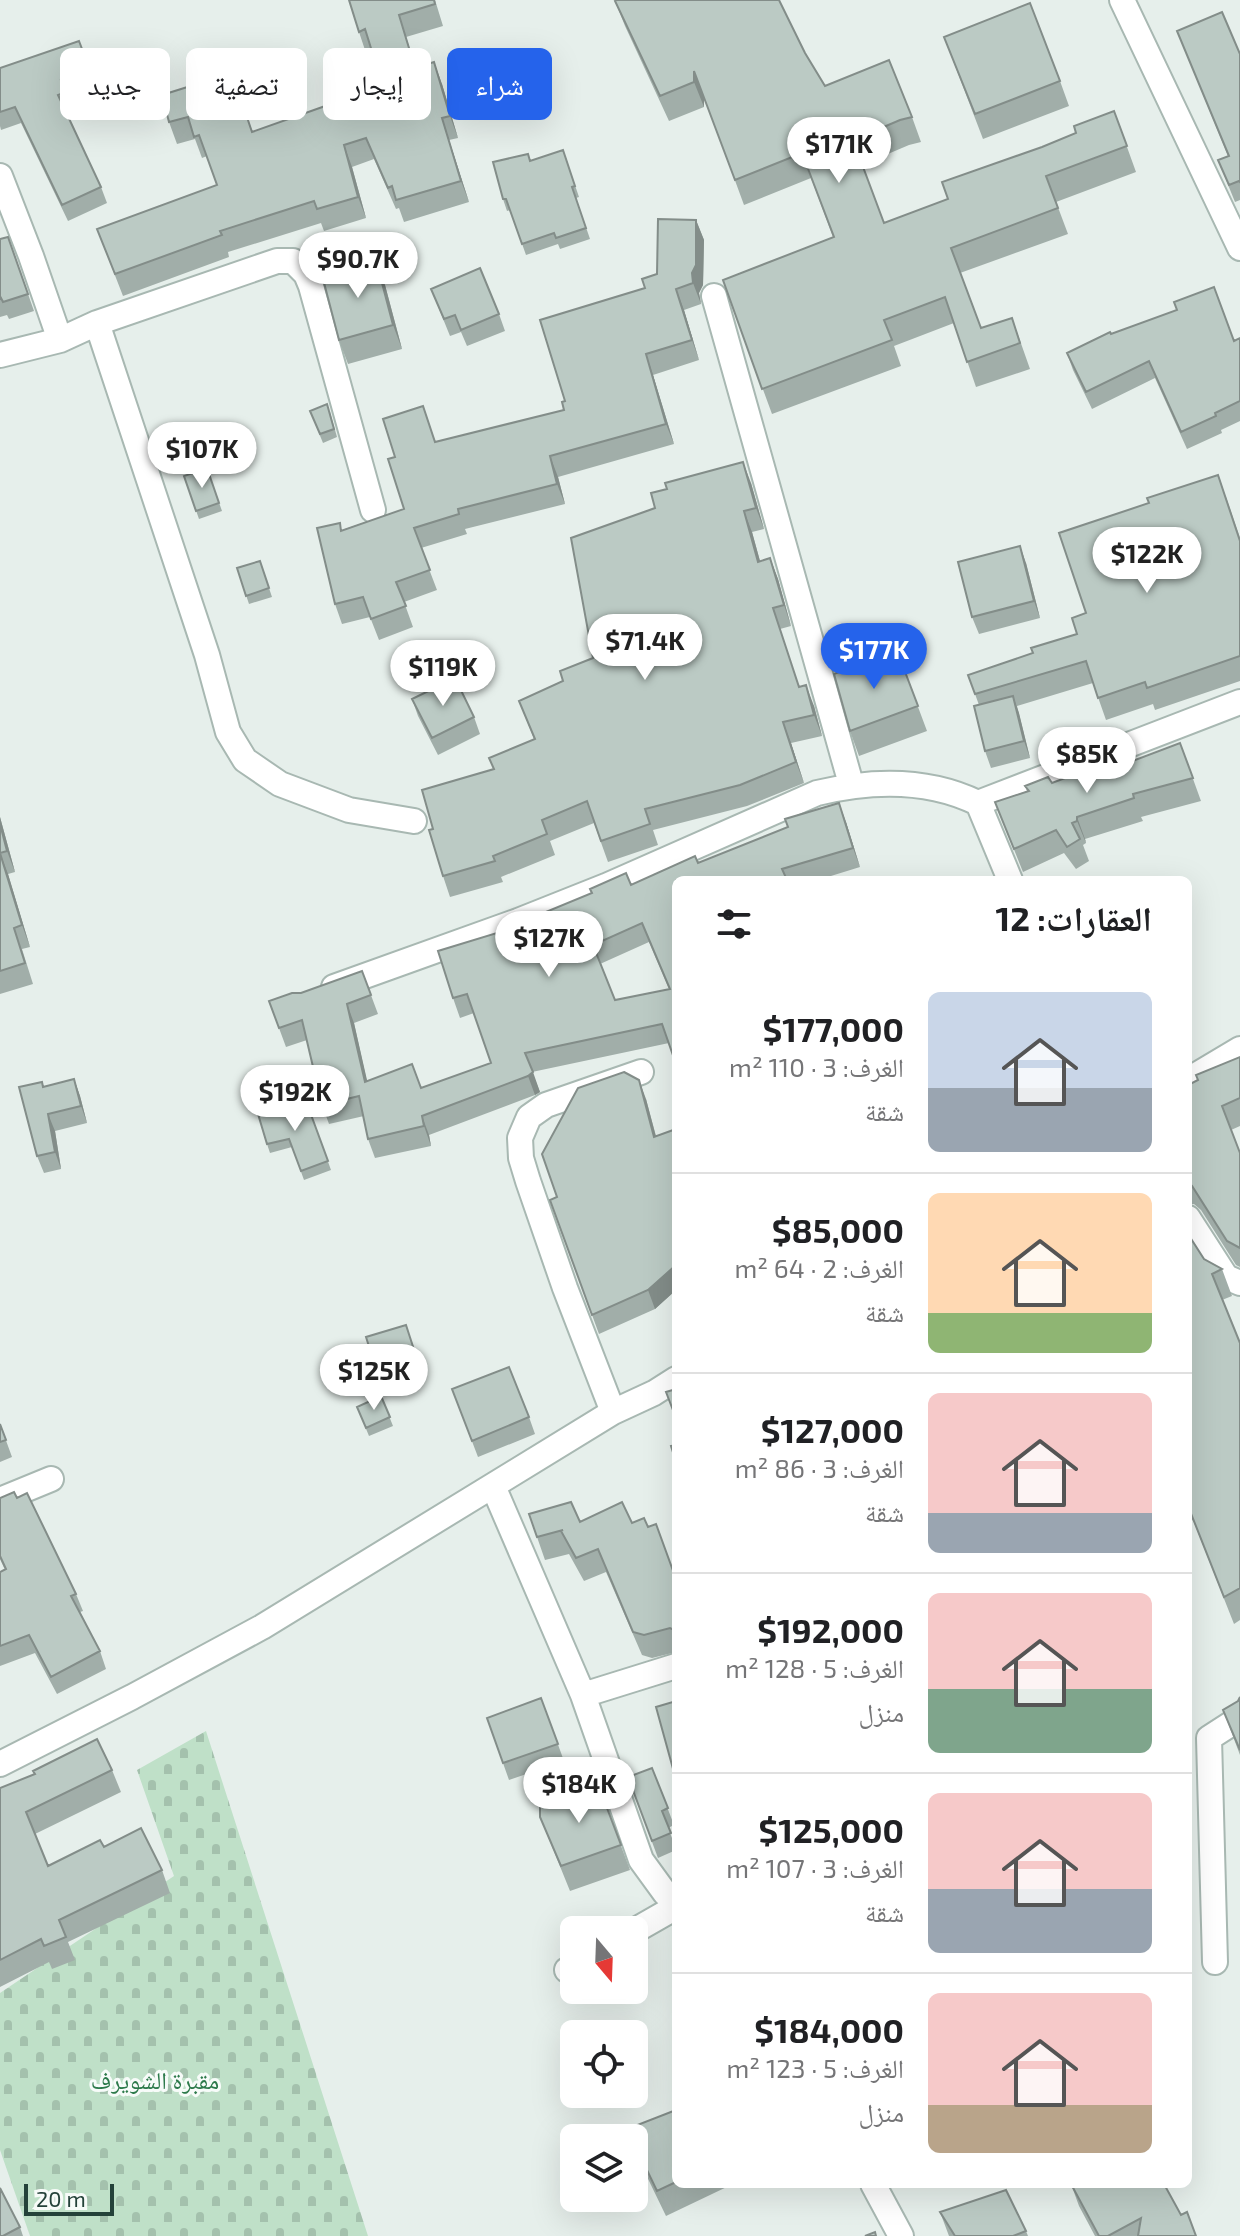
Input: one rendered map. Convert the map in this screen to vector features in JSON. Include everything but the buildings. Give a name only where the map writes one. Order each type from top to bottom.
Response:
[{"type":"street","points":[[1133,6],[1240,248]]},
{"type":"street","points":[[0,176],[60,340]]},
{"type":"street","points":[[0,355],[60,340],[97,323],[277,261],[293,261],[306,274],[311,286],[373,510]]},
{"type":"street","points":[[714,296],[851,784]]},
{"type":"street","points":[[97,323],[197,626],[228,732],[245,760],[280,784],[349,810],[414,821]]},
{"type":"street","points":[[978,803],[1240,702]]},
{"type":"street","points":[[317,993],[577,898],[817,793],[851,784],[894,783],[956,792],[978,803],[1008,876]]},
{"type":"street","points":[[1192,1078],[1240,1049]]},
{"type":"street","points":[[613,1412],[528,1181],[521,1158],[520,1138],[529,1117],[546,1105],[641,1072]]},
{"type":"street","points":[[1192,1224],[1226,1277],[1240,1283]]},
{"type":"street","points":[[0,1764],[262,1627],[613,1412],[672,1382]]},
{"type":"street","points":[[0,1500],[51,1479]]},
{"type":"street","points":[[493,1486],[583,1695],[641,1860],[672,1901]]},
{"type":"street","points":[[583,1695],[672,1667]]},
{"type":"street","points":[[1215,1962],[1209,1738],[1240,1718]]},
{"type":"street","points":[[648,1922],[672,1907]]},
{"type":"street","points":[[875,2188],[901,2236]]},
{"type":"green space","name":"مقبرة الشويرف","points":[[206,1731],[368,2236],[30,2236],[0,2150],[0,1993],[174,1876],[137,1770]]}]
